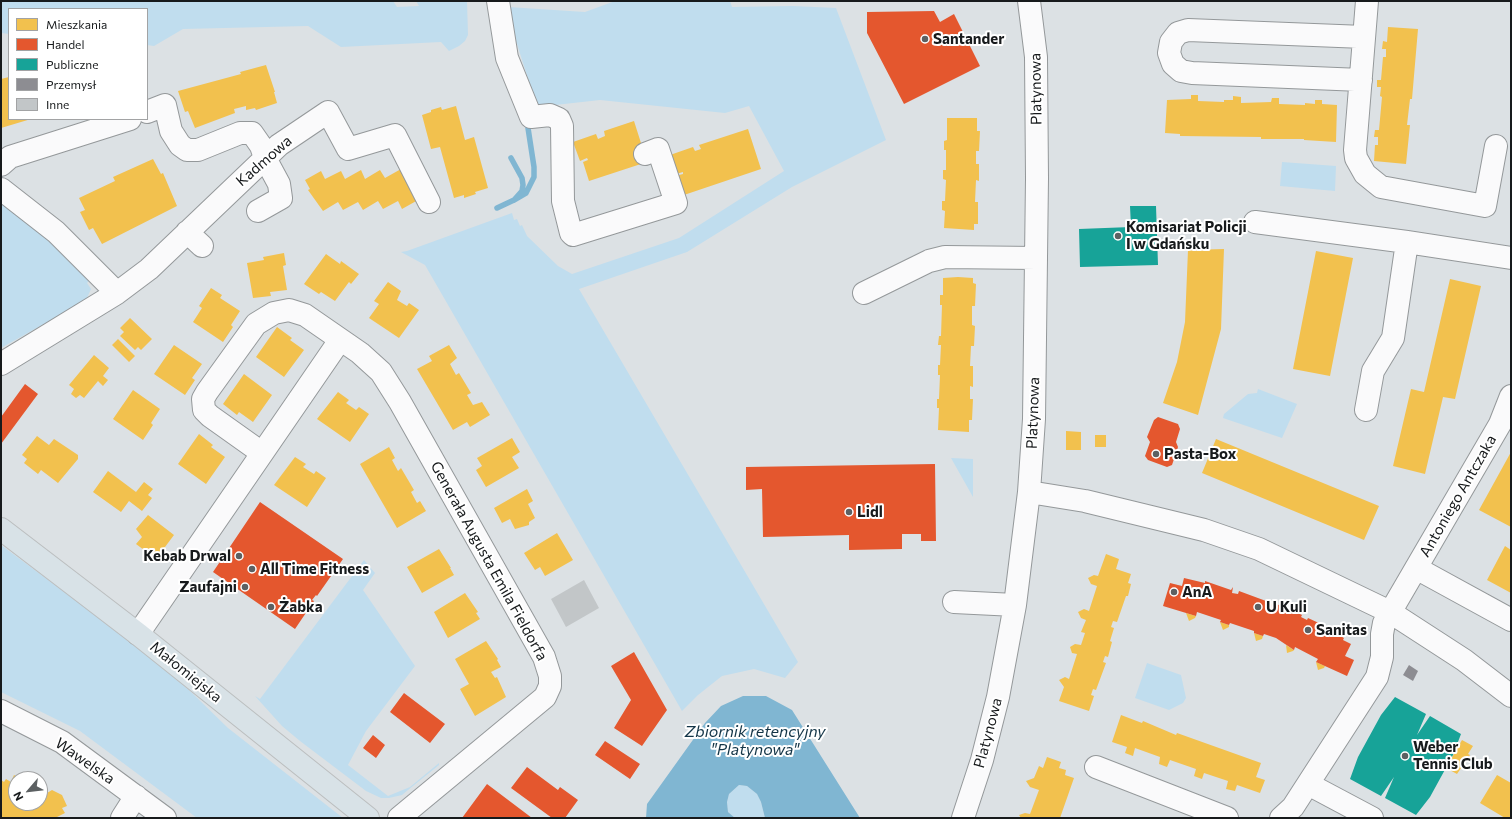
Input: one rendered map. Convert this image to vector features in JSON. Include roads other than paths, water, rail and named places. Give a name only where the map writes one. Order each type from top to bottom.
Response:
[{"type":"main road","name":"Małomiejska","points":[[1,529],[138,634],[368,818]]},
{"type":"street","points":[[498,1],[507,58],[531,117],[550,115],[559,119],[562,126],[563,201],[570,233],[574,235],[676,203],[658,149],[645,154]]},
{"type":"street","name":"Platynowa","points":[[963,818],[982,760],[998,697],[1015,605],[1029,492],[1034,419],[1036,57],[1029,1]]},
{"type":"street","points":[[1367,1],[1355,150],[1356,158],[1365,174],[1381,187],[1485,206],[1496,146]]},
{"type":"street","points":[[1361,80],[1192,73],[1181,71],[1173,64],[1169,53],[1171,42],[1178,34],[1188,30],[1364,37]]},
{"type":"street","points":[[148,112],[165,105],[171,130],[180,144],[187,150],[198,150],[240,133],[252,134],[261,146],[265,158],[279,184],[281,198],[258,211]]},
{"type":"street","name":"Kadmowa","points":[[1,364],[117,293],[149,269],[194,239],[265,158],[279,145],[328,112],[348,149],[395,136],[429,202]]},
{"type":"street","points":[[1,165],[10,158],[127,120]]},
{"type":"street","points":[[1,189],[56,232],[117,293]]},
{"type":"street","points":[[1255,222],[1408,242],[1511,258]]},
{"type":"street","points":[[1366,410],[1373,371],[1393,338],[1408,242]]},
{"type":"street","points":[[864,293],[930,261],[945,257],[1036,258]]},
{"type":"street","name":"Generała Augusta Emila Fieldorfa","points":[[262,452],[210,416],[204,410],[203,399],[256,324],[274,313],[289,310],[305,315],[360,353],[381,372],[400,402],[544,657],[550,676],[550,686],[545,697],[524,716],[399,818]]},
{"type":"street","points":[[138,634],[340,340]]},
{"type":"street","name":"Antoniego Antczaka","points":[[1281,818],[1293,807],[1377,677],[1382,657],[1382,631],[1390,612],[1500,424],[1511,396]]},
{"type":"street","points":[[1029,492],[1085,501],[1204,530],[1258,549],[1390,612],[1464,660],[1511,696]]},
{"type":"street","points":[[1416,568],[1511,620]]},
{"type":"street","points":[[954,602],[1015,605]]},
{"type":"street","name":"Wawelska","points":[[1,711],[62,742],[165,818]]},
{"type":"street","points":[[1096,767],[1227,818]]},
{"type":"street","points":[[1308,784],[1372,818]]},
{"type":"street","points":[[122,818],[136,796]]},
{"type":"water","name":"Zbiornik retencyjny \"Platynowa\"","points":[[743,696],[766,696],[792,710],[860,818],[765,818],[761,802],[757,794],[747,786],[739,785],[729,794],[727,802],[728,812],[735,818],[646,818],[647,804],[705,723],[721,706]]},
{"type":"waterway","points":[[514,200],[526,193],[534,177],[534,167],[528,128]]},
{"type":"waterway","points":[[497,208],[514,200],[522,191],[522,178],[511,158]]},
{"type":"place","name":"Santander","points":[[925,39]]},
{"type":"place","name":"Komisariat Policji I w Gdańsku","points":[[1118,236]]},
{"type":"place","name":"Pasta-Box","points":[[1156,454]]},
{"type":"place","name":"Lidl","points":[[849,512]]},
{"type":"place","name":"Kebab Drwal","points":[[239,556]]},
{"type":"place","name":"All Time Fitness","points":[[252,569]]},
{"type":"place","name":"Zaufajni","points":[[245,587]]},
{"type":"place","name":"AnA","points":[[1174,592]]},
{"type":"place","name":"Żabka","points":[[271,607]]},
{"type":"place","name":"U Kuli","points":[[1258,607]]},
{"type":"place","name":"Sanitas","points":[[1308,630]]},
{"type":"place","name":"Weber Tennis Club","points":[[1405,756]]}]
